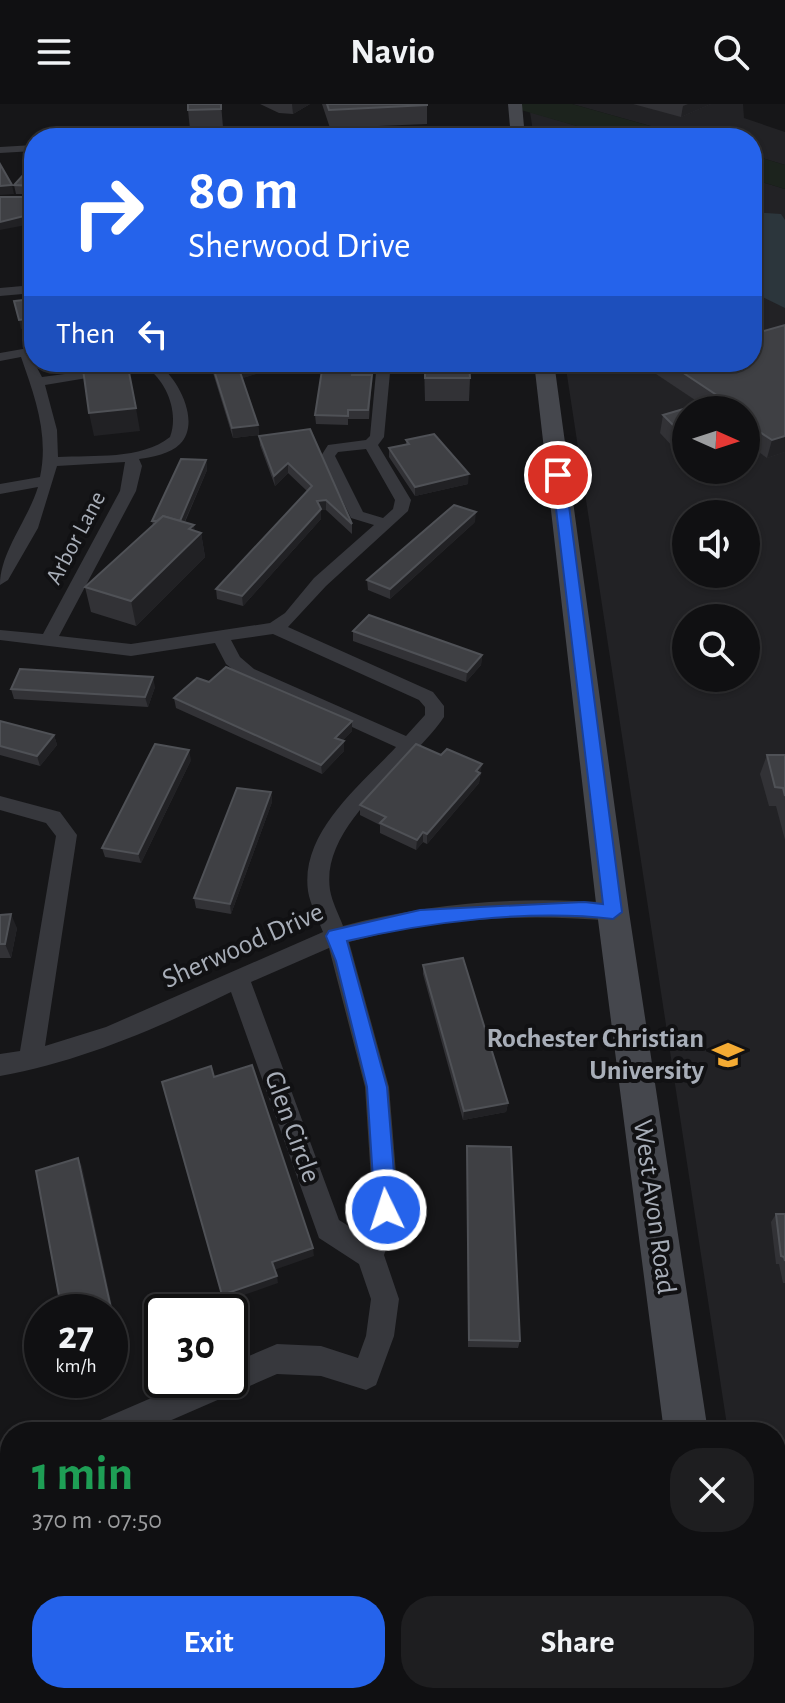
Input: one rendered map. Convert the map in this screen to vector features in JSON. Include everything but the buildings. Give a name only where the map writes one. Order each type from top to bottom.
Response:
[{"type":"main road","points":[[515,104],[517,128]]},
{"type":"main road","name":"West Avon Road","points":[[545,372],[613,912],[685,1422]]},
{"type":"street","points":[[0,150],[24,149]]},
{"type":"street","points":[[0,292],[24,290]]},
{"type":"street","points":[[0,357],[24,353]]},
{"type":"street","points":[[0,580],[27,534],[46,481],[50,433],[34,372]]},
{"type":"street","points":[[36,382],[90,372]]},
{"type":"street","points":[[49,462],[130,455],[171,444],[178,435],[181,422],[177,400],[162,372]]},
{"type":"street","points":[[383,372],[377,437],[370,444],[333,448],[328,456],[357,515],[387,524]]},
{"type":"street","points":[[0,635],[131,650],[275,628],[291,617],[320,582],[400,511],[403,500],[370,444]]},
{"type":"street","name":"Arbor Lane","points":[[48,641],[128,491],[134,466],[130,455]]},
{"type":"street","points":[[0,489],[46,481]]},
{"type":"street","points":[[248,1372],[277,1359],[321,1361],[366,1375],[380,1336],[385,1299],[370,1255],[386,1210],[377,1087],[345,961],[319,890],[322,859],[333,829],[434,717],[435,706],[426,696],[275,628]]},
{"type":"street","points":[[221,637],[232,660],[248,673],[408,745]]},
{"type":"street","points":[[0,803],[53,817],[67,835],[31,1061]]},
{"type":"street","name":"Sherwood Drive","points":[[0,1065],[31,1061],[106,1041],[335,936],[420,917],[584,909],[613,912]]},
{"type":"street","name":"Glen Circle","points":[[238,978],[329,1229],[370,1255]]},
{"type":"street","points":[[132,1422],[187,1398]]},
{"type":"shaded area","points":[[521,104],[572,104],[657,128],[583,128],[521,110]]},
{"type":"shaded area","points":[[572,104],[743,104],[744,118],[785,132],[785,165],[762,158],[762,128],[657,128]]},
{"type":"shaded area","points":[[530,112],[584,128],[532,128]]},
{"type":"shaded area","points":[[762,158],[785,165],[785,189],[762,182]]},
{"type":"shaded area","name":"Rochester Christian University","points":[[762,182],[785,189],[785,1422],[726,1422],[567,372],[762,372]]},
{"type":"shaded area","points":[[762,213],[781,214],[785,220],[785,308],[762,297]]},
{"type":"place","name":"Rochester Christian University","points":[[728,1055]]},
{"type":"route","points":[[386,1210],[377,1087],[345,961],[335,936],[420,917],[584,909],[613,912],[558,475]]}]
